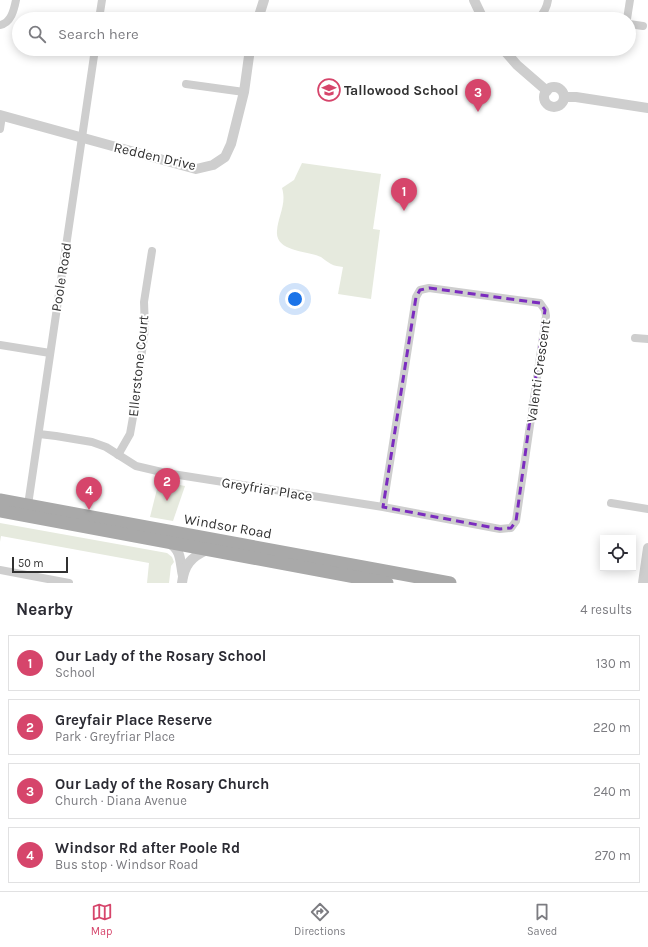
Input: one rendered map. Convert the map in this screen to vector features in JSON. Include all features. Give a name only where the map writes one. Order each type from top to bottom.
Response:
[{"type":"main road","name":"Windsor Road","points":[[0,500],[450,583]]},
{"type":"main road","name":"Windsor Road","points":[[0,511],[387,583]]},
{"type":"street","points":[[13,12],[16,0]]},
{"type":"street","points":[[100,12],[102,0]]},
{"type":"street","points":[[260,12],[264,0]]},
{"type":"street","points":[[474,0],[480,12]]},
{"type":"street","points":[[544,12],[548,0]]},
{"type":"street","points":[[628,12],[630,0]]},
{"type":"street","points":[[0,24],[3,24],[10,19],[12,15]]},
{"type":"street","points":[[636,25],[643,26]]},
{"type":"street","name":"Poole Road","points":[[28,505],[94,56]]},
{"type":"street","name":"Redden Drive","points":[[1,116],[196,168],[213,165],[225,157],[231,144],[244,92],[249,56]]},
{"type":"street","points":[[509,56],[517,65],[547,91]]},
{"type":"street","points":[[186,84],[244,92]]},
{"type":"street","points":[[553,88],[559,89],[564,97],[562,103],[553,107],[547,104],[544,99],[547,91],[553,88]]},
{"type":"street","points":[[564,97],[576,97],[648,108]]},
{"type":"street","points":[[0,129],[1,116]]},
{"type":"street","name":"Ellerstone Court","points":[[118,455],[130,434],[135,406],[145,328],[144,302],[152,251]]},
{"type":"street","name":"Valenti Crescent","points":[[383,507],[416,296],[420,290],[429,288],[540,303],[545,310],[546,316],[516,521],[511,528],[500,529]]},
{"type":"street","points":[[635,338],[648,339]]},
{"type":"street","points":[[0,345],[50,352]]},
{"type":"street","name":"Greyfriar Place","points":[[39,434],[92,442],[106,447],[136,466],[166,473],[383,507],[500,529]]},
{"type":"street","points":[[611,503],[648,509]]},
{"type":"street","points":[[169,543],[176,548],[179,555],[182,579]]},
{"type":"street","points":[[643,583],[648,548]]},
{"type":"street","points":[[182,579],[191,559],[197,554],[207,550]]},
{"type":"street","points":[[0,570],[69,583]]},
{"type":"highlighted area","points":[[429,288],[540,303],[545,310],[516,521],[511,528],[500,529],[383,507],[416,297],[420,290]]},
{"type":"shaded area","points":[[302,163],[381,174],[373,229],[380,230],[371,299],[338,294],[343,267],[332,265],[321,257],[293,250],[281,243],[278,238],[277,231],[283,199],[282,188],[294,180]]},
{"type":"shaded area","points":[[159,481],[185,486],[173,521],[150,517]]},
{"type":"shaded area","points":[[0,523],[167,553],[172,557],[174,562],[171,566],[169,583],[147,583],[149,563],[1,536],[0,542]]},
{"type":"place","name":"Tallowood School","points":[[329,90]]},
{"type":"place","name":"Our Lady of the Rosary Church","points":[[478,112]]},
{"type":"place","name":"Our Lady of the Rosary School","points":[[404,211]]},
{"type":"place","name":"Greyfair Place Reserve","points":[[167,501]]},
{"type":"place","name":"Windsor Rd after Poole Rd","points":[[89,510]]}]
